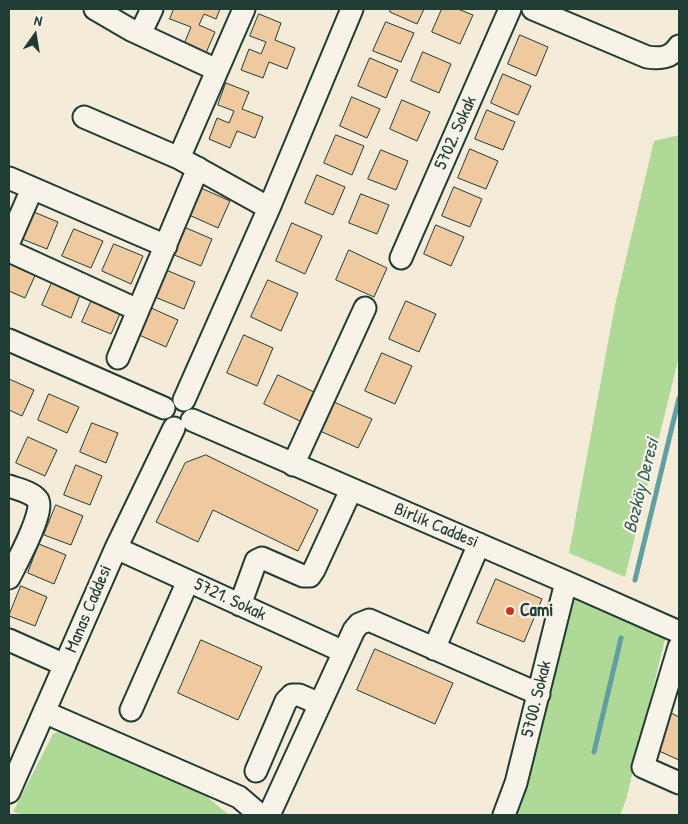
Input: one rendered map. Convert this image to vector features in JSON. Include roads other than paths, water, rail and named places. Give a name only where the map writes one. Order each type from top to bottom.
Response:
[{"type":"street","points":[[95,9],[140,34],[217,70]]},
{"type":"street","points":[[140,34],[152,9]]},
{"type":"street","points":[[179,158],[244,9]]},
{"type":"street","points":[[184,400],[269,208],[352,9]]},
{"type":"street","name":"5702. Sokak","points":[[401,258],[510,9]]},
{"type":"street","points":[[533,9],[647,57],[658,59],[666,57],[674,53],[679,46]]},
{"type":"street","points":[[84,117],[179,158],[269,208]]},
{"type":"street","points":[[118,358],[198,168]]},
{"type":"street","points":[[9,178],[166,246]]},
{"type":"street","points":[[9,242],[32,189]]},
{"type":"street","points":[[9,251],[138,310]]},
{"type":"street","points":[[293,465],[365,308]]},
{"type":"street","points":[[9,340],[164,408]]},
{"type":"street","points":[[174,399],[188,402],[193,410],[183,424],[166,422],[164,408],[174,399]]},
{"type":"street","name":"Birlik Caddesi","points":[[183,424],[293,465],[679,632]]},
{"type":"street","name":"Manas Caddesi","points":[[9,792],[14,766],[44,712],[116,548],[183,424]]},
{"type":"street","points":[[9,486],[38,499],[40,504],[36,519],[9,578]]},
{"type":"street","points":[[240,605],[256,561],[262,558],[303,576],[310,576],[351,490]]},
{"type":"street","points":[[434,648],[479,544]]},
{"type":"street","name":"5721. Sokak","points":[[116,548],[344,652]]},
{"type":"street","points":[[131,710],[188,581]]},
{"type":"street","name":"5700. Sokak","points":[[504,815],[516,783],[566,582]]},
{"type":"street","points":[[269,815],[344,652],[359,624],[369,620],[539,694]]},
{"type":"street","points":[[9,640],[65,665]]},
{"type":"street","points":[[679,647],[644,767],[679,783]]},
{"type":"street","points":[[256,771],[286,701],[292,695],[299,695],[320,704]]},
{"type":"street","points":[[44,712],[239,797],[260,815]]},
{"type":"waterway","name":"Bozköy Deresi","points":[[635,580],[679,398]]},
{"type":"waterway","name":"Bozköy Deresi","points":[[594,752],[621,638]]},
{"type":"place","name":"Cami","points":[[510,611]]}]
